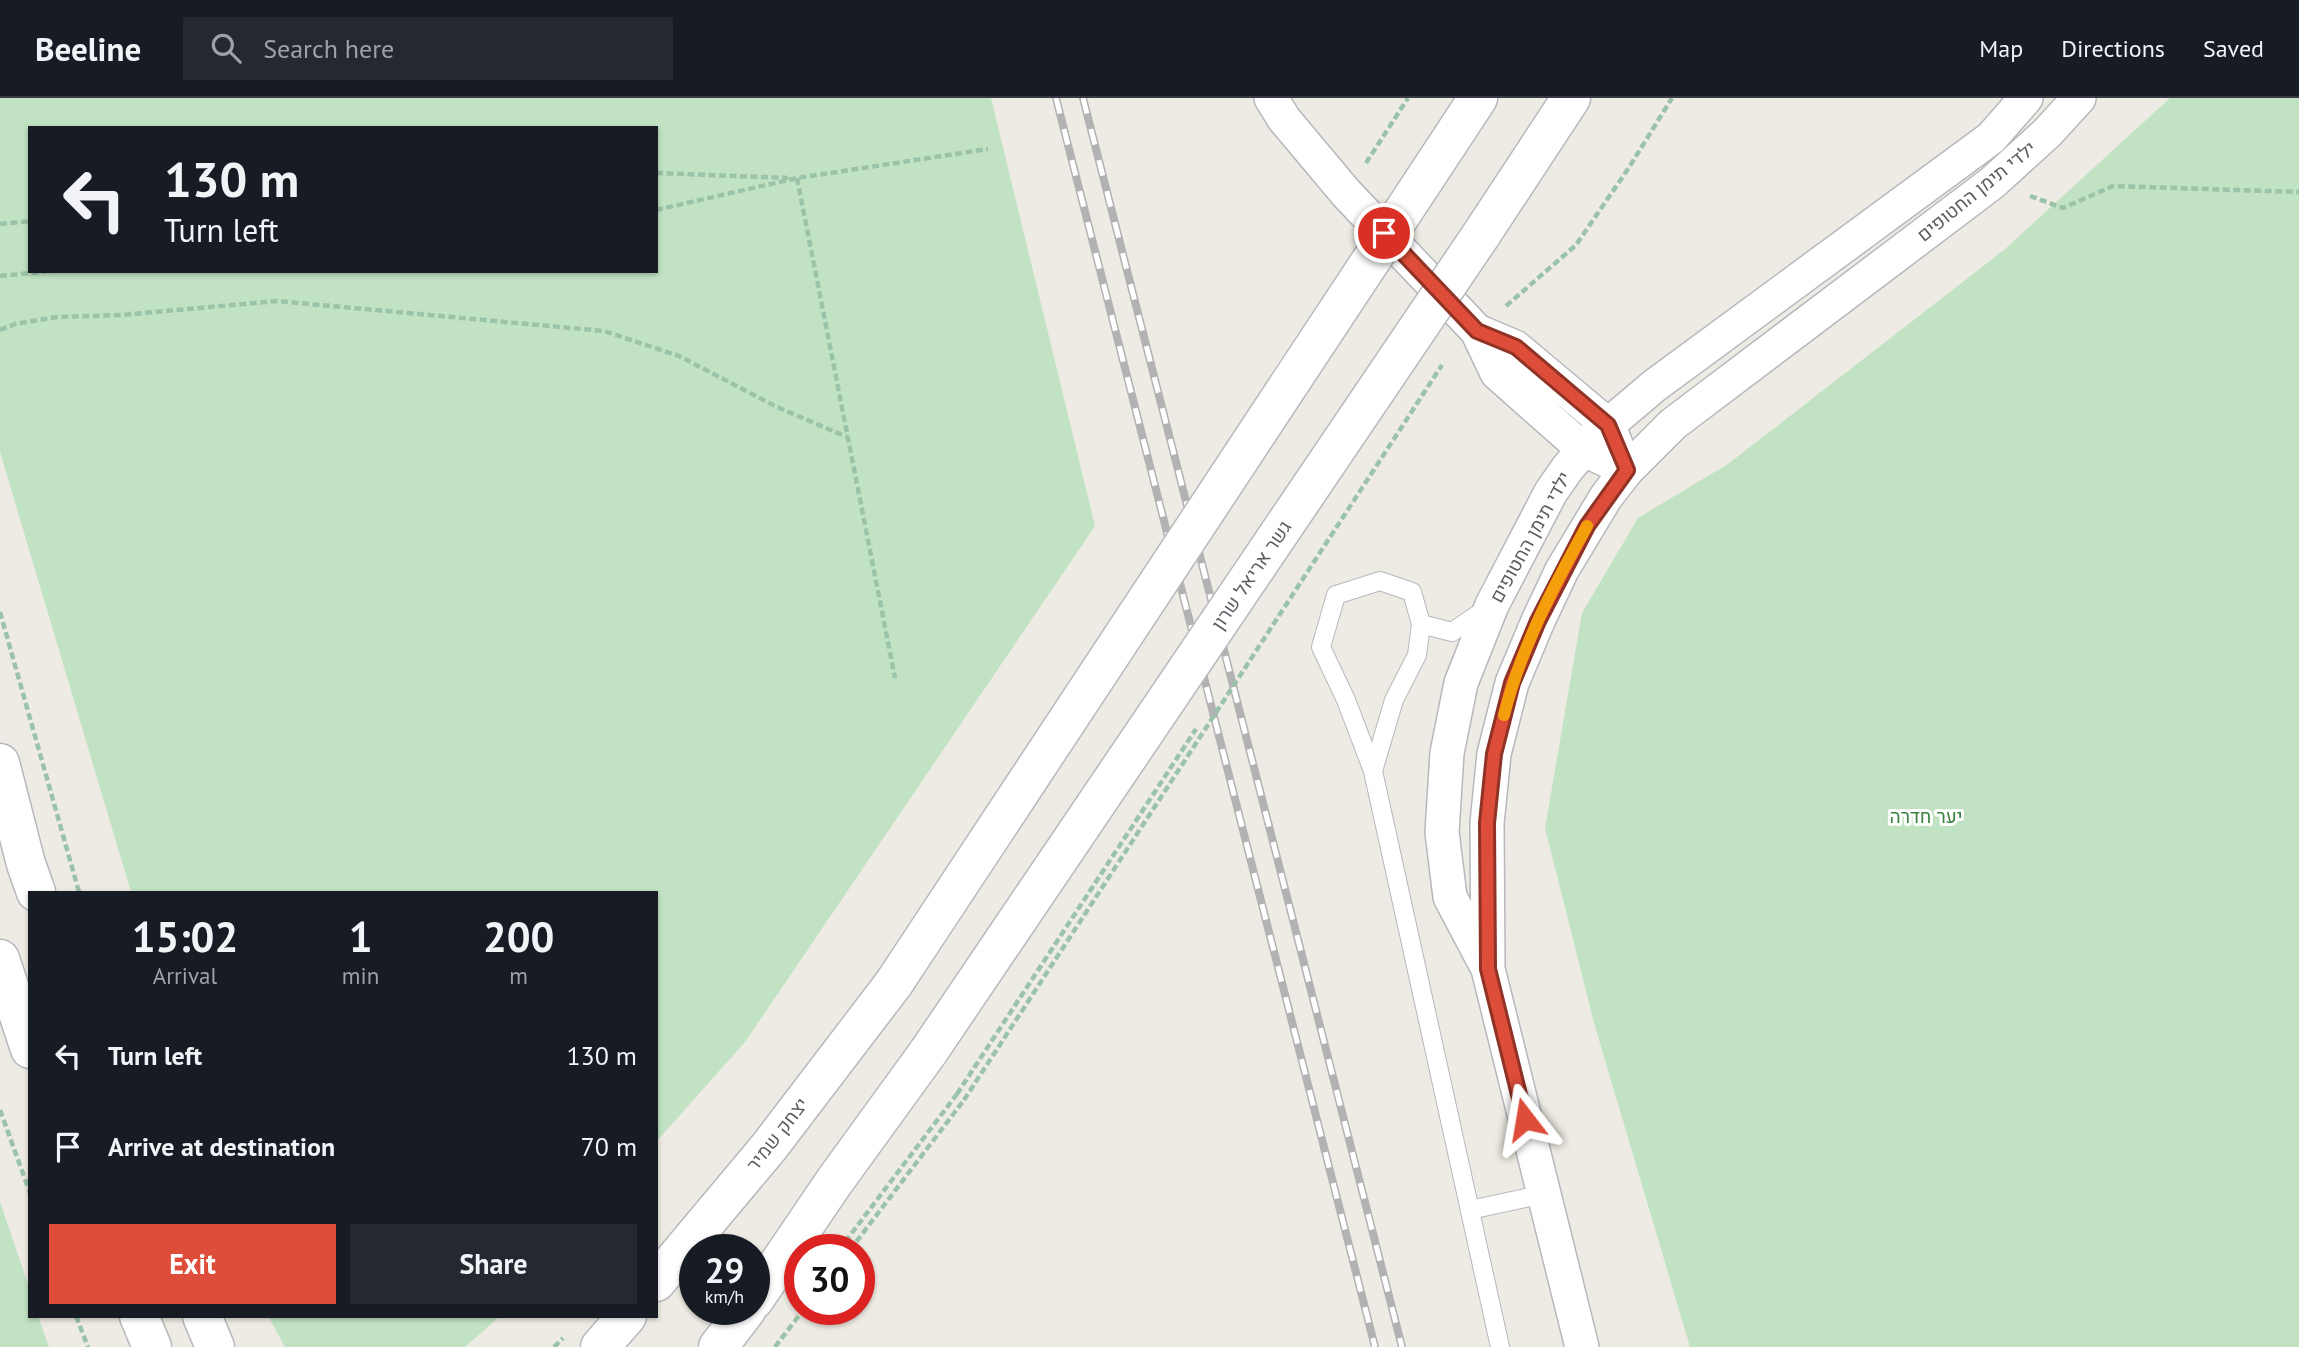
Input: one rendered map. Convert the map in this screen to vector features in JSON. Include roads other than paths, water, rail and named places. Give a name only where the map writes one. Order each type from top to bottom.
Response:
[{"type":"main road","name":"יצחק שמיר","points":[[658,1280],[769,1147],[894,983],[1478,98]]},
{"type":"main road","name":"גשר אריאל שרון","points":[[770,1276],[834,1182],[929,1051],[1571,98]]},
{"type":"main road","points":[[0,763],[36,891]]},
{"type":"main road","points":[[0,959],[28,1043]]},
{"type":"main road","points":[[140,1318],[152,1347]]},
{"type":"main road","points":[[203,1318],[215,1347]]},
{"type":"main road","points":[[600,1347],[625,1318]]},
{"type":"main road","points":[[718,1347],[735,1325]]},
{"type":"street","points":[[1271,98],[1284,119],[1346,193],[1477,331],[1497,373],[1583,449],[1627,470]]},
{"type":"street","name":"ילדי תימן החטופים","points":[[1488,969],[1450,897],[1442,832],[1447,753],[1461,682],[1492,605],[1551,492],[1583,449],[1654,386],[1991,138],[2026,98]]},
{"type":"street","name":"ילדי תימן החטופים","points":[[1582,1347],[1488,969],[1487,823],[1494,754],[1512,683],[1562,570],[1587,526],[1627,470],[1674,424],[1992,184],[2047,133],[2079,98]]},
{"type":"street","points":[[1477,331],[1516,347],[1608,425],[1627,470]]},
{"type":"lane","points":[[1373,771],[1394,700],[1417,655],[1421,624],[1412,592],[1380,581],[1336,595],[1321,647],[1346,700],[1373,771],[1500,1347]]},
{"type":"lane","points":[[1421,624],[1452,632],[1492,605]]},
{"type":"lane","points":[[1470,1210],[1544,1194]]},
{"type":"railway","points":[[1056,98],[1375,1347]]},
{"type":"railway","points":[[1083,98],[1402,1347]]},
{"type":"park label","name":"יער חדרה","points":[[1926,816]]}]
